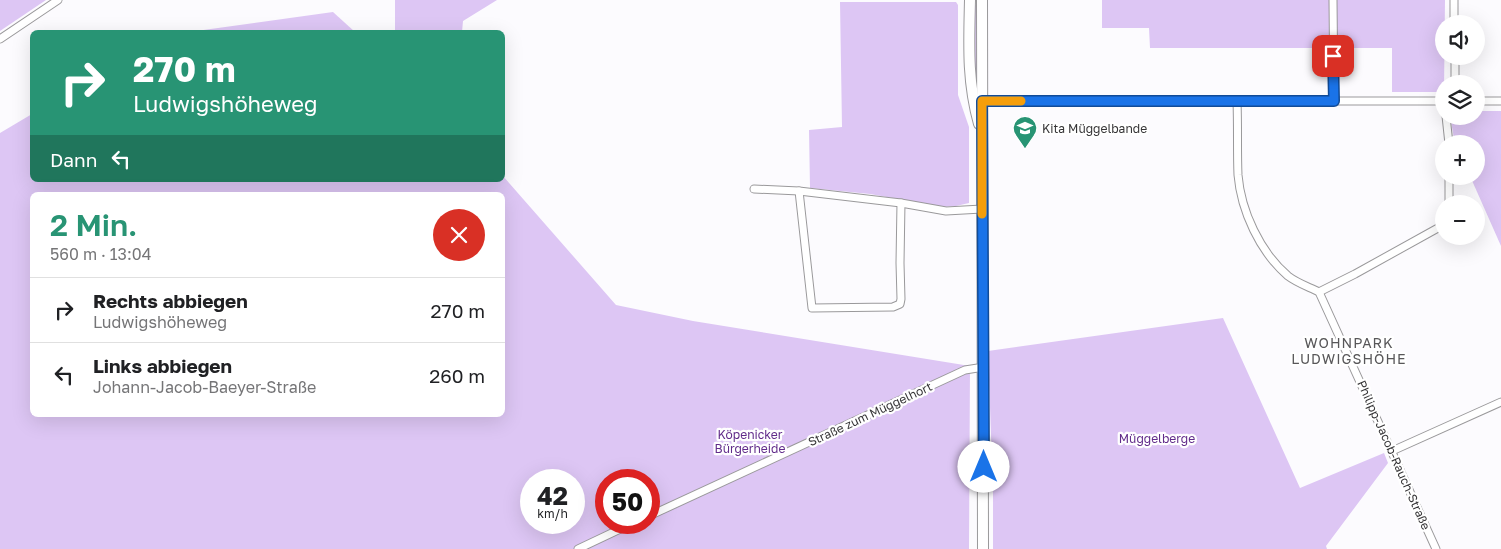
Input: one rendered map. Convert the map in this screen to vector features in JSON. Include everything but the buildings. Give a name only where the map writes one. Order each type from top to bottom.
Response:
[{"type":"main road","points":[[970,0],[969,80],[977,100]]},
{"type":"main road","points":[[982,0],[977,100],[982,135],[983,549]]},
{"type":"street","points":[[0,40],[58,0]]},
{"type":"street","points":[[1333,0],[1334,101]]},
{"type":"street","points":[[1454,0],[1454,15]]},
{"type":"street","points":[[977,100],[1435,102]]},
{"type":"street","points":[[1485,101],[1501,101]]},
{"type":"street","points":[[1237,102],[1238,175],[1241,192],[1259,240],[1279,267],[1290,277],[1319,292],[1377,263],[1435,230]]},
{"type":"street","points":[[754,188],[799,191],[901,203],[946,211],[982,209]]},
{"type":"street","points":[[799,191],[812,308],[893,307],[900,304],[901,203]]},
{"type":"street","name":"Philipp-Jacob-Rauch-Straße","points":[[1319,292],[1436,549]]},
{"type":"street","name":"Straße zum Müggelhort","points":[[660,511],[965,370],[984,368]]},
{"type":"street","points":[[1392,451],[1501,402]]},
{"type":"street","points":[[578,549],[610,534]]},
{"type":"green space","points":[[0,0],[46,0],[0,31]]},
{"type":"green space","points":[[395,0],[497,0],[463,21],[462,30],[395,30]]},
{"type":"green space","points":[[1102,0],[1445,0],[1445,15],[1435,15],[1435,65],[1444,65],[1444,75],[1435,75],[1435,92],[1392,92],[1392,48],[1150,48],[1149,28],[1102,28]]},
{"type":"green space","points":[[840,2],[956,2],[958,5],[958,95],[969,127],[969,203],[943,207],[870,194],[810,188],[809,130],[842,127]]},
{"type":"green space","points":[[974,4],[977,6],[977,78],[974,78]]},
{"type":"green space","points":[[333,12],[353,30],[203,30]]},
{"type":"green space","points":[[1485,111],[1501,111],[1501,246],[1485,210],[1485,195],[1478,195],[1474,185],[1485,185],[1485,135],[1453,135],[1452,125],[1485,125]]},
{"type":"green space","name":"Köpenicker Bürgerheide","points":[[30,115],[30,182],[505,182],[505,178],[616,305],[693,321],[970,366],[969,549],[0,549],[0,133]]},
{"type":"green space","name":"Müggelberge","points":[[1223,318],[1300,488],[1384,453],[1388,463],[1326,546],[1327,549],[993,549],[988,351]]},
{"type":"slow traffic","points":[[982,214],[982,101],[1021,101]]},
{"type":"place","name":"Kita Müggelbande","points":[[1025,149]]},
{"type":"district","name":"WOHNPARK LUDWIGSHÖHE","points":[[1349,350]]},
{"type":"route","points":[[984,467],[982,101],[1334,101],[1333,56]]}]
